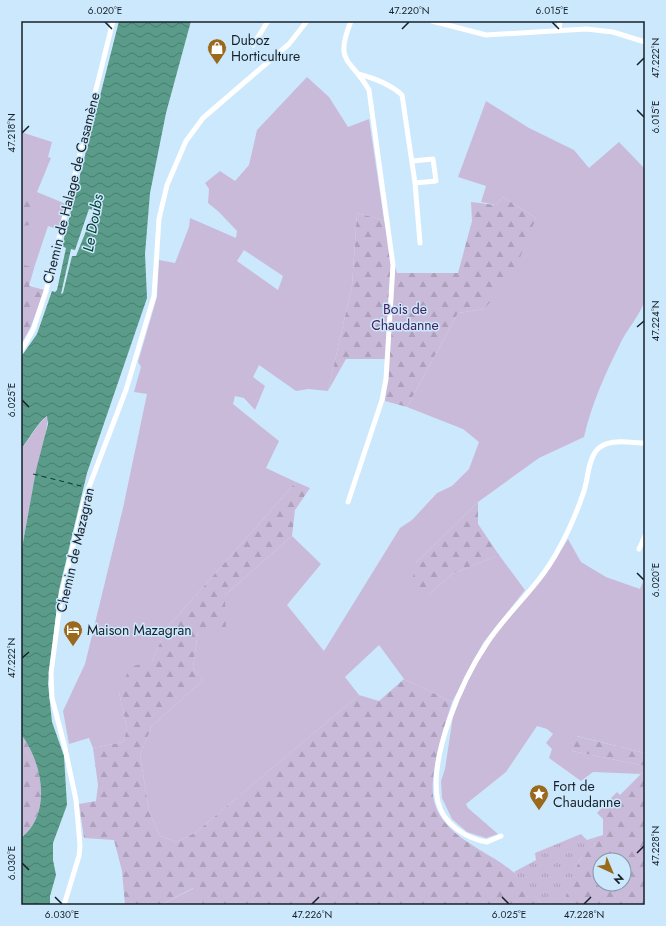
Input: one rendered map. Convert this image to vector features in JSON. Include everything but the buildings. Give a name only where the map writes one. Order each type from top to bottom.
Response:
[{"type":"street","name":"Chemin de Halage de Casamène","points":[[21,351],[32,330],[46,291],[113,21]]},
{"type":"street","points":[[253,45],[268,21]]},
{"type":"street","name":"Chemin de Mazagran","points":[[64,905],[80,845],[76,800],[65,748],[52,698],[51,673],[61,596],[84,500],[126,390],[154,296],[160,219],[167,185],[175,162],[191,133],[220,102],[289,44],[307,21]]},
{"type":"street","points":[[348,502],[382,400],[386,379],[393,265],[369,90],[358,74],[348,65],[344,55],[344,39],[351,21]]},
{"type":"street","points":[[432,21],[486,35],[559,30],[598,30],[613,32],[645,42]]},
{"type":"street","points":[[559,30],[560,21]]},
{"type":"street","points":[[358,74],[374,78],[402,95],[415,183],[420,243]]},
{"type":"street","points":[[412,161],[433,159],[436,181],[415,183]]},
{"type":"street","points":[[500,836],[487,842],[467,836],[449,821],[438,802],[438,769],[443,744],[455,702],[487,642],[530,591],[557,553],[584,490],[592,459],[596,451],[607,444],[614,442],[645,444]]},
{"type":"street","points":[[639,549],[645,536]]},
{"type":"green space","points":[[307,77],[329,97],[348,127],[369,119],[384,220],[357,213],[352,286],[328,391],[308,389],[296,391],[259,365],[253,377],[265,386],[255,410],[244,398],[235,396],[233,404],[279,441],[266,468],[296,482],[166,629],[152,661],[119,692],[127,729],[123,742],[93,748],[89,738],[69,744],[63,711],[85,664],[123,508],[147,394],[134,392],[141,367],[138,362],[157,297],[159,260],[175,263],[189,227],[190,218],[236,238],[237,231],[208,203],[209,189],[205,183],[220,171],[235,181],[249,165],[257,130]],"holes":[[[244,250],[283,276],[278,290],[237,261]]]},
{"type":"green space","points":[[486,101],[529,128],[574,150],[589,168],[619,142],[645,169],[645,300],[621,342],[605,377],[595,401],[584,437],[539,458],[478,502],[416,563],[428,595],[452,574],[499,555],[525,590],[483,643],[452,702],[404,679],[379,645],[345,677],[359,695],[195,833],[176,842],[160,836],[149,811],[140,755],[152,726],[203,680],[193,668],[198,631],[225,595],[292,536],[321,564],[287,605],[324,651],[400,528],[412,520],[437,493],[452,486],[469,469],[479,442],[463,429],[407,407],[458,313],[484,309],[536,218],[503,197],[496,205],[481,202],[486,186],[458,177]]},
{"type":"green space","points":[[21,132],[52,142],[48,157],[51,158],[37,192],[66,204],[59,230],[48,226],[28,286],[44,290],[31,326],[21,344]]},
{"type":"green space","points":[[21,187],[36,192],[30,225],[21,226]]},
{"type":"green space","name":"Bois de Chaudanne","points":[[503,197],[536,218],[512,277],[484,309],[458,313],[407,407],[385,401],[389,359],[346,359],[328,391],[352,286],[357,213],[384,220],[397,273],[458,273],[472,221],[471,202],[496,205]]},
{"type":"green space","points":[[21,264],[34,268],[29,286],[44,290],[31,326],[21,344]]},
{"type":"green space","points":[[48,416],[45,439],[36,470],[21,554],[21,449],[41,422]]},
{"type":"green space","points":[[296,482],[310,488],[295,510],[292,536],[225,595],[226,629],[198,631],[193,668],[203,680],[152,726],[140,755],[149,811],[160,836],[176,842],[195,833],[359,695],[379,701],[404,679],[452,702],[438,752],[433,778],[434,801],[439,813],[446,824],[467,842],[502,863],[516,875],[543,905],[203,905],[193,888],[161,905],[125,905],[122,871],[114,840],[84,838],[79,804],[96,801],[98,785],[93,748],[123,742],[127,729],[119,692],[130,667],[152,661],[166,629]]},
{"type":"green space","points":[[478,502],[478,524],[499,555],[452,574],[428,595],[412,582],[416,563]]},
{"type":"green space","points":[[568,539],[581,562],[606,577],[640,589],[645,577],[645,753],[577,736],[572,751],[645,766],[645,770],[641,774],[593,772],[581,781],[549,758],[552,749],[546,743],[553,734],[547,729],[537,726],[506,772],[466,804],[468,808],[498,834],[486,838],[467,832],[452,819],[442,798],[441,781],[445,769],[455,703],[487,642],[529,595],[557,557]]},
{"type":"green space","points":[[21,734],[28,745],[39,773],[41,801],[31,828],[21,838]]},
{"type":"green space","points":[[576,736],[645,753],[645,766],[572,751]]},
{"type":"green space","points":[[645,770],[645,905],[563,905],[573,873],[585,850],[595,845],[593,838],[603,835],[603,819],[597,813],[617,792],[620,795]]},
{"type":"green space","points":[[581,834],[587,840],[593,838],[595,845],[582,856],[578,863],[563,905],[543,905],[514,872],[536,860],[535,853]]},
{"type":"green space","points":[[194,888],[203,905],[161,905]]},
{"type":"water","name":"Le Doubs","points":[[119,21],[191,21],[166,113],[150,193],[145,254],[147,298],[87,473],[59,590],[48,684],[52,722],[64,756],[67,805],[53,843],[53,860],[56,875],[50,896],[50,905],[21,905],[21,838],[31,828],[37,815],[41,801],[41,787],[39,773],[34,759],[21,734],[21,554],[36,470],[48,424],[47,416],[37,426],[21,449],[21,357],[37,334],[52,291],[55,292],[57,290],[66,248],[62,246]],"holes":[[[89,209],[94,210],[76,256],[72,256],[63,293],[61,294],[71,249],[75,250]]]},
{"type":"ferry route","points":[[33,474],[85,487]]},
{"type":"place","name":"Duboz Horticulture","points":[[217,65]]},
{"type":"place","name":"Maison Mazagran","points":[[73,647]]},
{"type":"place","name":"Fort de Chaudanne","points":[[539,811]]}]
